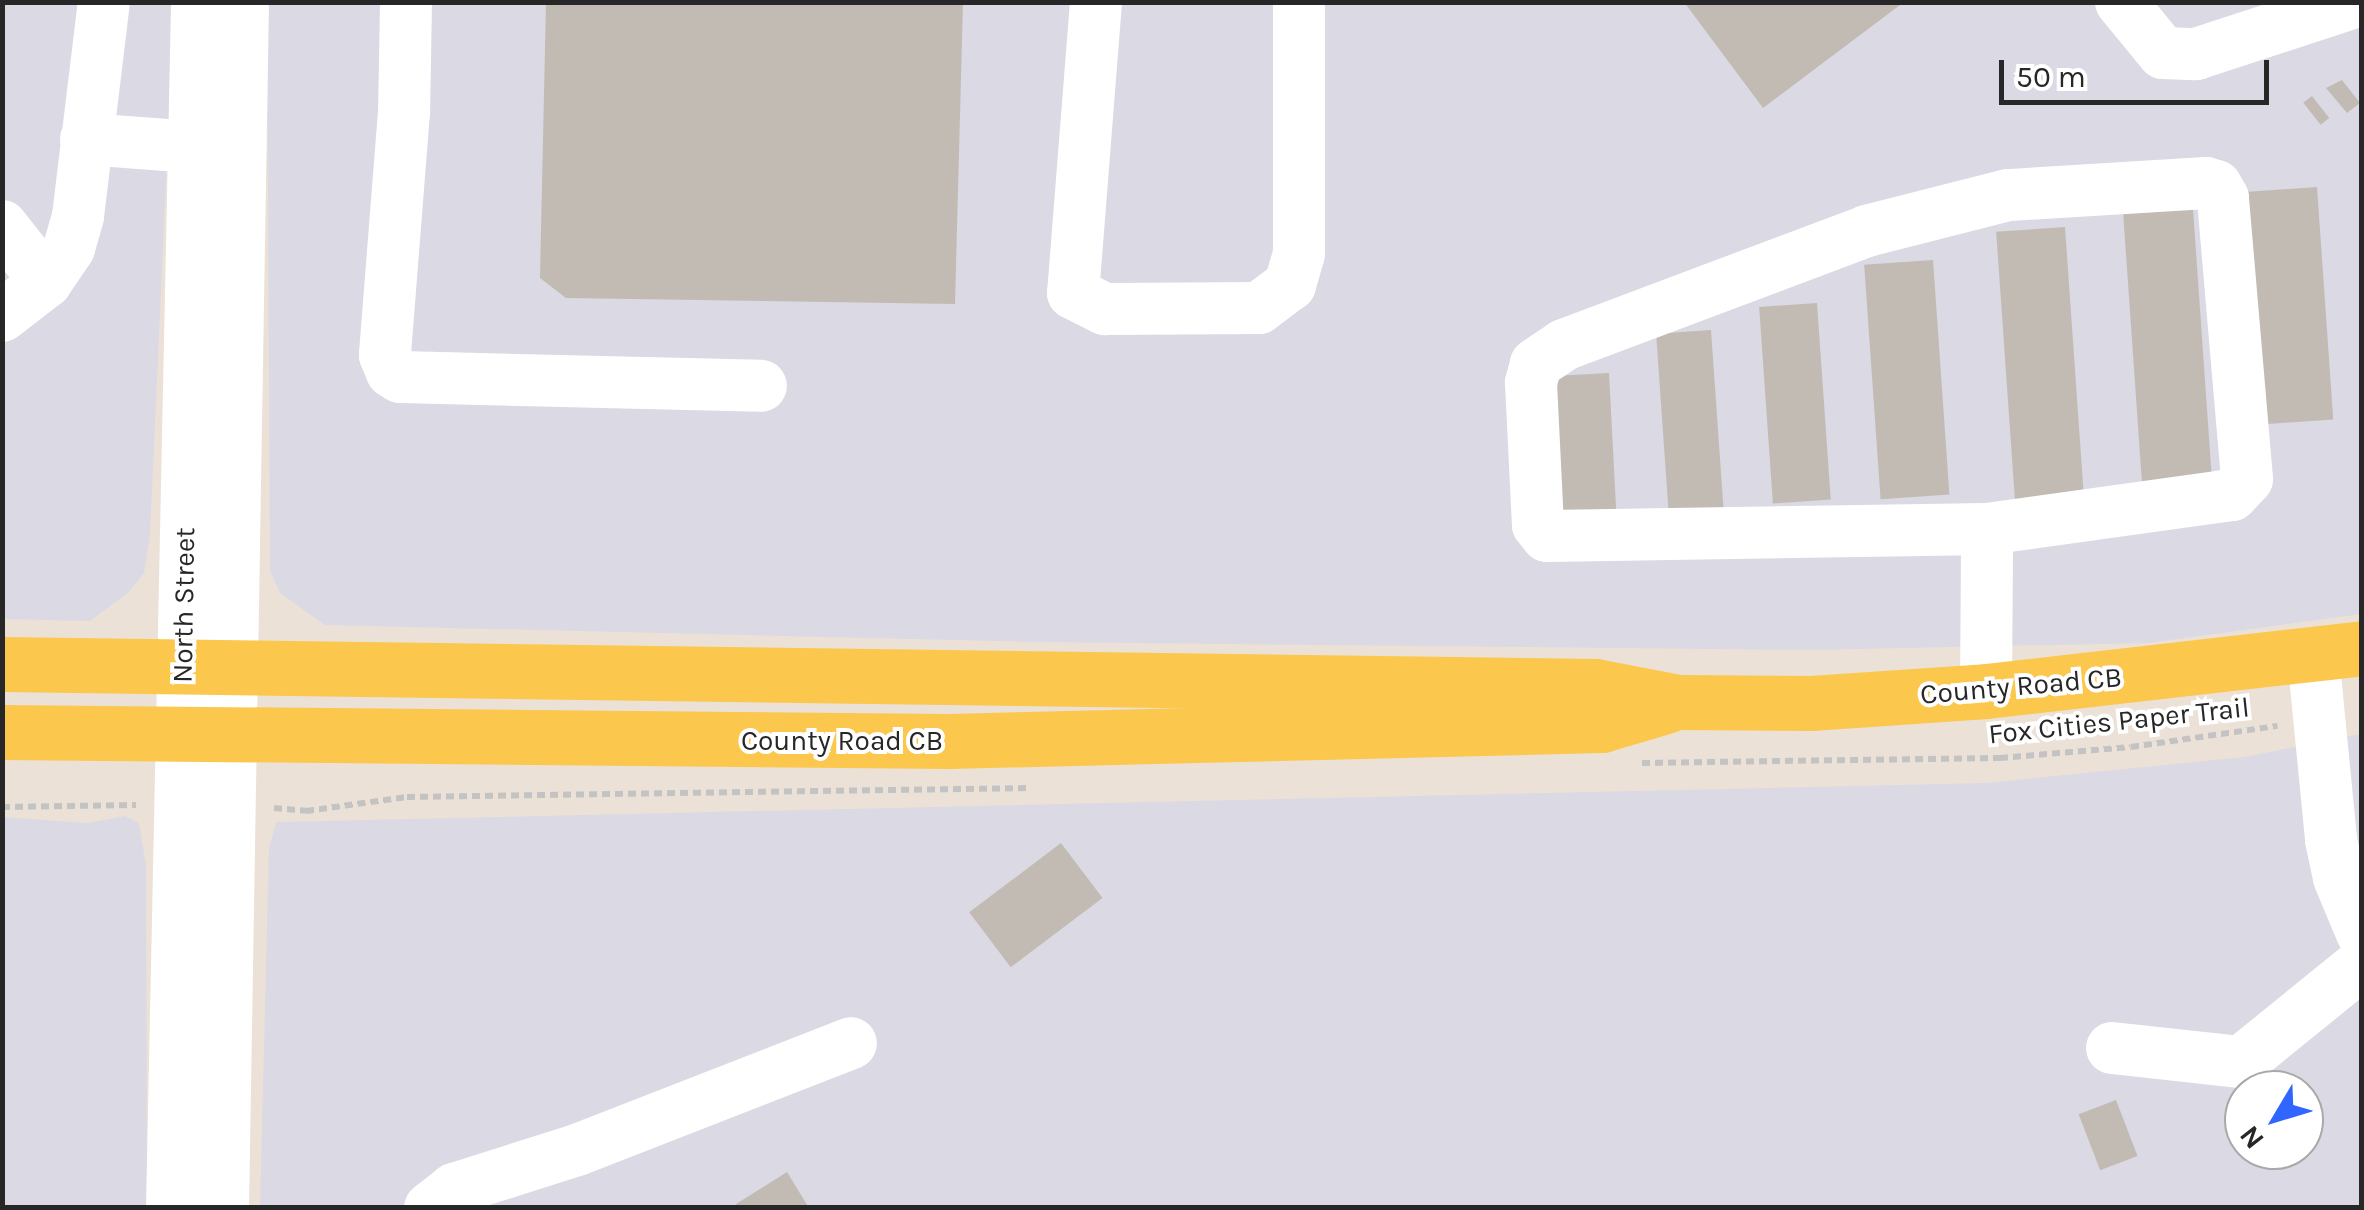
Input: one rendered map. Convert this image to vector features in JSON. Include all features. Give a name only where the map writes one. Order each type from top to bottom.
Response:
[{"type":"main road","name":"County Road CB","points":[[2,664],[1594,686],[1678,702],[1811,704],[1986,691],[2337,651]]},
{"type":"main road","name":"County Road CB","points":[[2,732],[949,741],[1602,725],[1678,702]]},
{"type":"street","points":[[2,316],[46,282],[68,248],[78,216],[104,2]]},
{"type":"street","name":"North Street","points":[[197,2],[193,147],[207,666]]},
{"type":"street","name":"North Street","points":[[223,1208],[206,735],[207,666],[243,2]]},
{"type":"street","points":[[406,2],[404,112],[385,355],[392,372],[400,377],[760,386]]},
{"type":"street","points":[[1096,2],[1072,293],[1105,309],[1259,308],[1290,285],[1299,254],[1299,2]]},
{"type":"street","points":[[2121,2],[2164,54],[2196,54],[2355,2]]},
{"type":"street","points":[[86,139],[193,147]]},
{"type":"street","points":[[2216,186],[2223,198],[2248,479],[2232,495],[1987,528],[1547,536],[1538,525],[1531,383],[1536,364],[1564,345],[1867,231],[2008,195],[2216,186]]},
{"type":"street","points":[[2,226],[46,282]]},
{"type":"street","points":[[1986,691],[1987,528]]},
{"type":"street","points":[[2337,651],[2318,719],[2331,840],[2339,878],[2362,933]]},
{"type":"street","name":"North Street","points":[[172,1208],[206,735]]},
{"type":"street","points":[[2255,1070],[2362,964]]},
{"type":"street","points":[[430,1208],[454,1189],[578,1150],[851,1043]]},
{"type":"street","points":[[2112,1048],[2224,1071]]},
{"type":"path","name":"Fox Cities Paper Trail","points":[[1881,760],[2000,758],[2131,747],[2318,719]]},
{"type":"shaded area","points":[[3,3],[174,3],[150,535],[144,573],[128,593],[90,621],[3,619]]},
{"type":"shaded area","points":[[267,3],[2361,3],[2361,614],[2148,643],[1811,650],[1038,642],[325,625],[280,593],[270,571]]},
{"type":"shaded area","points":[[2361,734],[2361,1207],[260,1208],[269,848],[276,822],[1986,783],[2244,757]]},
{"type":"shaded area","points":[[125,816],[139,823],[146,865],[147,1207],[3,1207],[2,817],[87,823]]},
{"type":"building","points":[[546,2],[963,2],[955,304],[566,298],[540,278]]},
{"type":"building","points":[[1684,2],[1904,2],[1763,108]]},
{"type":"building","points":[[2342,80],[2360,103],[2347,113],[2326,88]]},
{"type":"building","points":[[2312,96],[2329,118],[2321,125],[2303,103]]},
{"type":"building","points":[[2317,187],[2333,419],[2264,424],[2248,192]]},
{"type":"building","points":[[2193,209],[2212,477],[2142,482],[2123,214]]},
{"type":"building","points":[[2065,227],[2084,495],[2015,500],[1996,232]]},
{"type":"building","points":[[1933,260],[1949,494],[1881,499],[1864,265]]},
{"type":"building","points":[[1817,303],[1831,500],[1773,504],[1759,307]]},
{"type":"building","points":[[1711,330],[1723,509],[1669,512],[1656,334]]},
{"type":"building","points":[[1609,373],[1616,516],[1561,519],[1553,376]]},
{"type":"building","points":[[1061,843],[1103,898],[1011,967],[969,912]]},
{"type":"building","points":[[2116,1100],[2138,1156],[2100,1170],[2079,1114]]},
{"type":"building","points":[[787,1172],[809,1208],[738,1208],[736,1204]]}]
